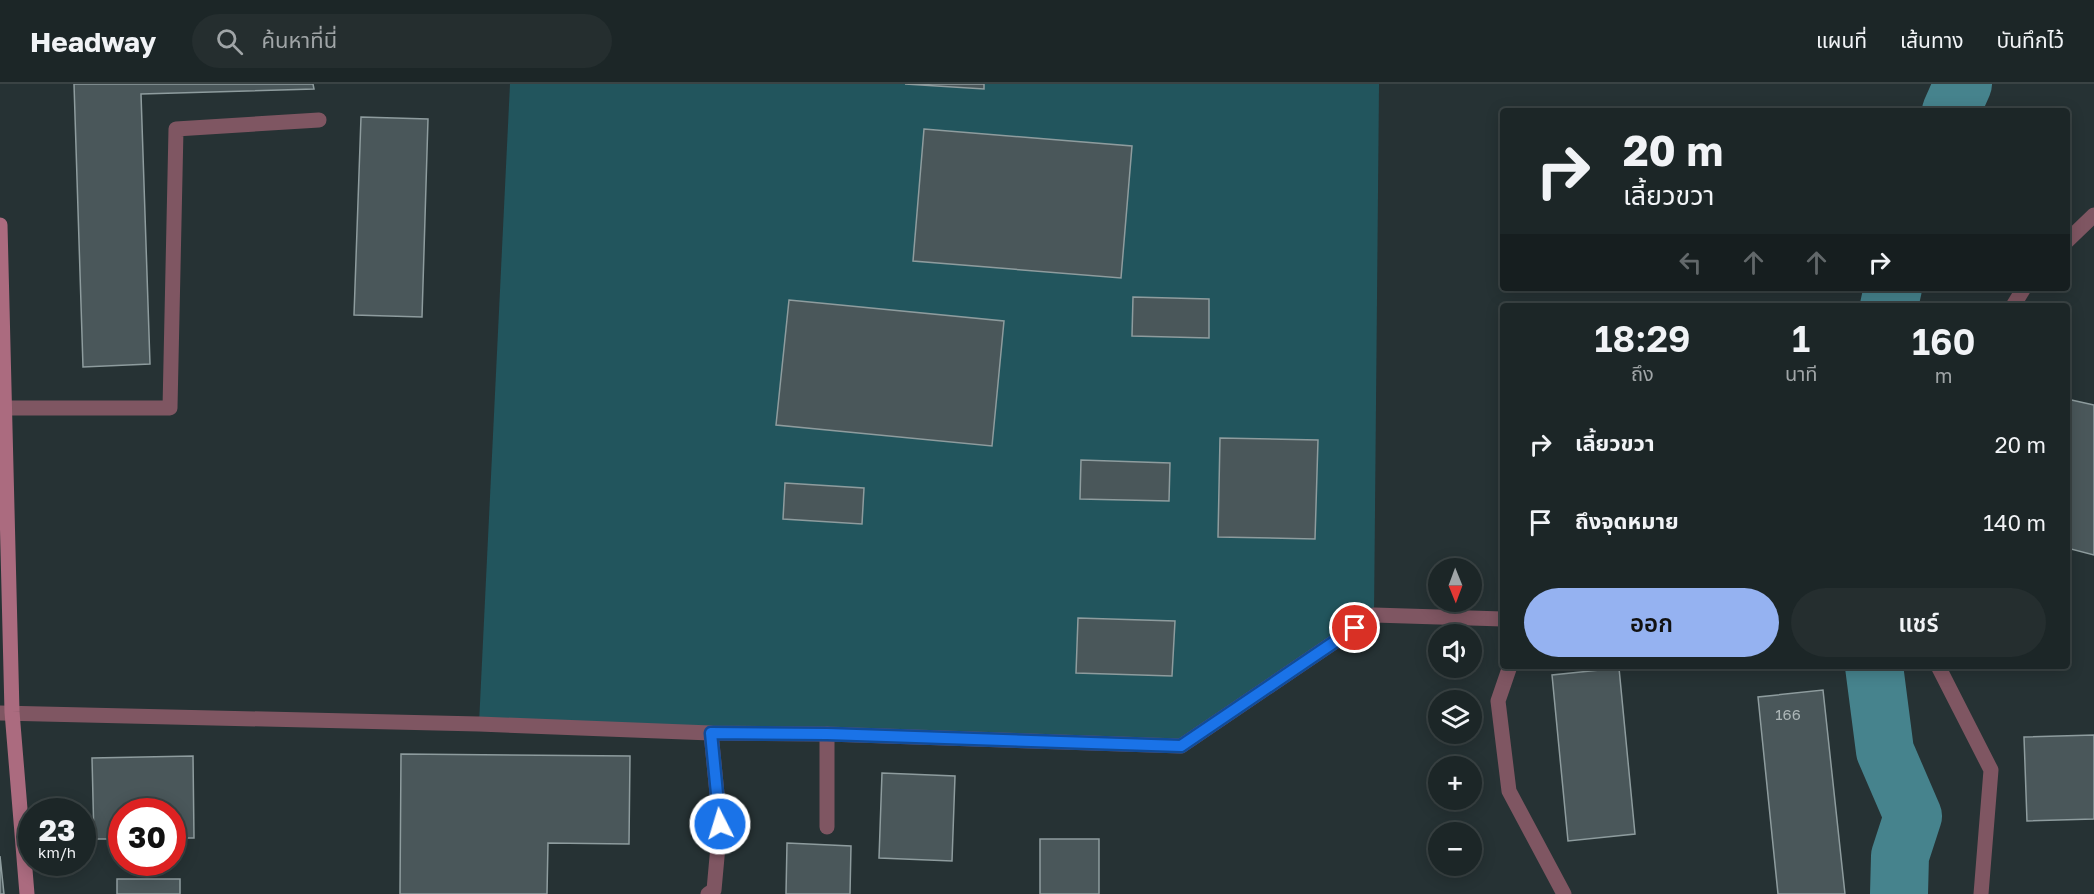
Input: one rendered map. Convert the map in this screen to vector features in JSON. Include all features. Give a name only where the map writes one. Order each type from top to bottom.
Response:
[{"type":"street","points":[[4,408],[170,408],[176,129],[319,120]]},
{"type":"street","points":[[2070,238],[2094,215]]},
{"type":"street","points":[[0,225],[6,712],[27,894]]},
{"type":"street","points":[[6,712],[1181,746],[1374,615],[1500,619]]},
{"type":"street","points":[[1509,669],[1498,701],[1509,790],[1564,894]]},
{"type":"street","points":[[1940,669],[1991,770],[1981,894]]},
{"type":"street","points":[[708,894],[714,890],[720,824],[711,733]]},
{"type":"street","points":[[827,734],[827,827]]},
{"type":"shaded area","points":[[510,84],[1379,84],[1374,615],[1181,746],[479,724]]},
{"type":"building","points":[[74,84],[313,84],[314,89],[141,94],[150,364],[83,367]]},
{"type":"building","points":[[905,84],[984,84],[984,89]]},
{"type":"building","points":[[361,117],[428,119],[422,317],[354,315]]},
{"type":"building","points":[[924,129],[1132,146],[1121,278],[913,261]]},
{"type":"building","points":[[1133,297],[1209,299],[1209,338],[1132,336]]},
{"type":"building","points":[[789,300],[1004,321],[992,446],[776,425]]},
{"type":"building","points":[[2070,400],[2094,405],[2094,555],[2070,549]]},
{"type":"building","points":[[1220,438],[1318,440],[1315,539],[1218,537]]},
{"type":"building","points":[[1081,460],[1170,463],[1169,501],[1080,499]]},
{"type":"building","points":[[785,483],[864,488],[862,524],[783,519]]},
{"type":"building","points":[[1078,618],[1175,621],[1172,676],[1076,673]]},
{"type":"building","points":[[1619,669],[1635,834],[1568,841],[1552,675]]},
{"type":"building","points":[[1823,690],[1845,894],[1778,894],[1758,697]]},
{"type":"building","points":[[2094,735],[2094,819],[2027,821],[2024,737]]},
{"type":"building","points":[[401,754],[630,756],[629,844],[548,843],[547,894],[400,894]]},
{"type":"building","points":[[193,756],[194,838],[186,838],[186,798],[108,798],[108,839],[96,839],[96,798],[93,798],[92,758]]},
{"type":"building","points":[[882,773],[955,776],[952,861],[879,858]]},
{"type":"building","points":[[1040,839],[1099,839],[1099,894],[1040,894]]},
{"type":"building","points":[[787,843],[851,846],[850,894],[786,894]]},
{"type":"building","points":[[0,856],[4,894],[0,894]]},
{"type":"building","points":[[117,879],[180,879],[180,894],[117,894]]},
{"type":"waterway","points":[[1952,108],[1963,84]]},
{"type":"waterway","points":[[1890,303],[1892,291]]},
{"type":"waterway","points":[[1874,669],[1885,751],[1913,816],[1900,856],[1899,894]]},
{"type":"route","points":[[720,824],[711,733],[827,734],[1181,746],[1355,628]]}]
